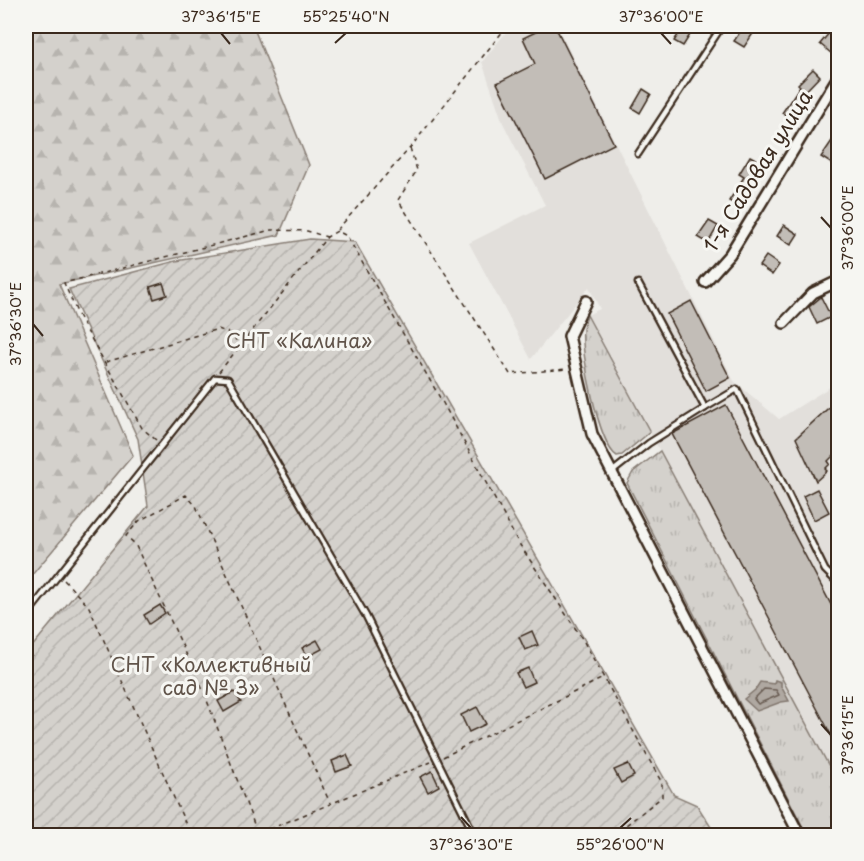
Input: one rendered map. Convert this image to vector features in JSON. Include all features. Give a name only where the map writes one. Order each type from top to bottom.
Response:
[{"type":"street","name":"1-я Садовая улица","points":[[705,282],[730,254],[838,77]]},
{"type":"street","points":[[784,323],[813,293],[838,280]]},
{"type":"street","points":[[586,301],[569,336],[592,434],[800,836]]},
{"type":"lane","points":[[638,154],[722,26]]},
{"type":"lane","points":[[638,283],[705,408]]},
{"type":"lane","points":[[26,616],[214,378],[228,380],[366,616],[475,836]]},
{"type":"lane","points":[[612,472],[650,443],[737,389],[825,570],[838,583]]},
{"type":"path","points":[[214,378],[327,237],[337,231],[410,148],[507,26]]},
{"type":"path","points":[[410,148],[417,170],[398,200],[510,374],[577,368]]},
{"type":"path","points":[[161,444],[142,428],[79,317],[64,283],[271,230],[308,231],[327,237]]},
{"type":"path","points":[[337,231],[347,236],[443,403],[518,542],[583,640],[662,783],[662,797],[612,836]]},
{"type":"path","points":[[105,362],[218,329],[232,334],[240,346]]},
{"type":"path","points":[[257,832],[203,690],[135,544],[126,536],[139,521],[186,495],[196,506],[330,803]]},
{"type":"path","points":[[58,576],[69,584],[89,607],[191,836]]},
{"type":"path","points":[[26,663],[32,655]]},
{"type":"path","points":[[26,818],[33,836]]},
{"type":"shaded area","points":[[511,26],[557,26],[734,381],[779,419],[838,382],[838,783],[587,315],[600,309],[589,287],[531,359],[469,243],[545,205],[503,123],[482,62]]},
{"type":"green space","points":[[26,26],[253,26],[309,165],[279,235],[59,284],[133,455],[26,582]]},
{"type":"green space","points":[[310,239],[355,242],[674,795],[697,805],[716,835],[26,836],[26,654],[148,506],[138,439],[69,289],[176,261]]},
{"type":"green space","points":[[587,315],[650,432],[622,455],[617,456],[610,449],[592,397],[583,340]]},
{"type":"green space","points":[[660,451],[838,783],[838,835],[807,835],[627,483],[633,472]]},
{"type":"water","points":[[775,680],[781,682],[789,701],[757,711],[744,699],[755,690],[760,682],[774,684]]},
{"type":"building","points":[[548,26],[555,26],[614,144],[545,179],[497,83],[535,64],[523,38]]},
{"type":"building","points":[[684,26],[693,30],[683,46],[674,41]]},
{"type":"building","points":[[744,26],[758,26],[744,47],[734,41]]},
{"type":"building","points":[[829,33],[838,42],[832,54],[820,44]]},
{"type":"building","points":[[813,69],[820,76],[799,98],[803,100],[792,119],[782,113],[800,86],[798,84]]},
{"type":"building","points":[[643,89],[651,94],[640,113],[632,108]]},
{"type":"building","points":[[838,132],[838,155],[832,164],[821,157]]},
{"type":"building","points":[[750,156],[763,163],[737,205],[729,201],[744,177],[739,174]]},
{"type":"building","points":[[709,221],[718,226],[708,243],[698,237]]},
{"type":"building","points":[[784,225],[798,234],[791,245],[777,236]]},
{"type":"building","points":[[766,256],[779,265],[772,275],[759,266]]},
{"type":"building","points":[[163,283],[167,295],[154,299],[150,287]]},
{"type":"building","points":[[821,297],[831,317],[817,324],[809,307]]},
{"type":"building","points":[[691,301],[730,378],[706,391],[667,314]]},
{"type":"building","points":[[838,399],[838,451],[828,461],[830,464],[825,469],[827,471],[816,481],[796,438]]},
{"type":"building","points":[[726,405],[838,618],[838,748],[672,434]]},
{"type":"building","points":[[817,489],[829,512],[814,520],[803,496]]},
{"type":"building","points":[[160,605],[165,613],[149,624],[144,615]]},
{"type":"building","points":[[532,631],[538,645],[525,650],[519,637]]},
{"type":"building","points":[[317,640],[322,649],[307,657],[302,648]]},
{"type":"building","points":[[528,668],[534,682],[523,687],[516,673]]},
{"type":"building","points":[[234,692],[241,702],[224,712],[218,701]]},
{"type":"building","points":[[477,707],[486,724],[469,732],[461,715]]},
{"type":"building","points":[[347,755],[352,766],[336,772],[332,761]]},
{"type":"building","points":[[628,764],[634,776],[621,783],[614,770]]},
{"type":"building","points":[[432,771],[439,786],[428,792],[420,777]]},
{"type":"park label","name":"СНТ «Калина»","points":[[299,341]]},
{"type":"park label","name":"СНТ «Коллективный сад № 3»","points":[[211,676]]}]
